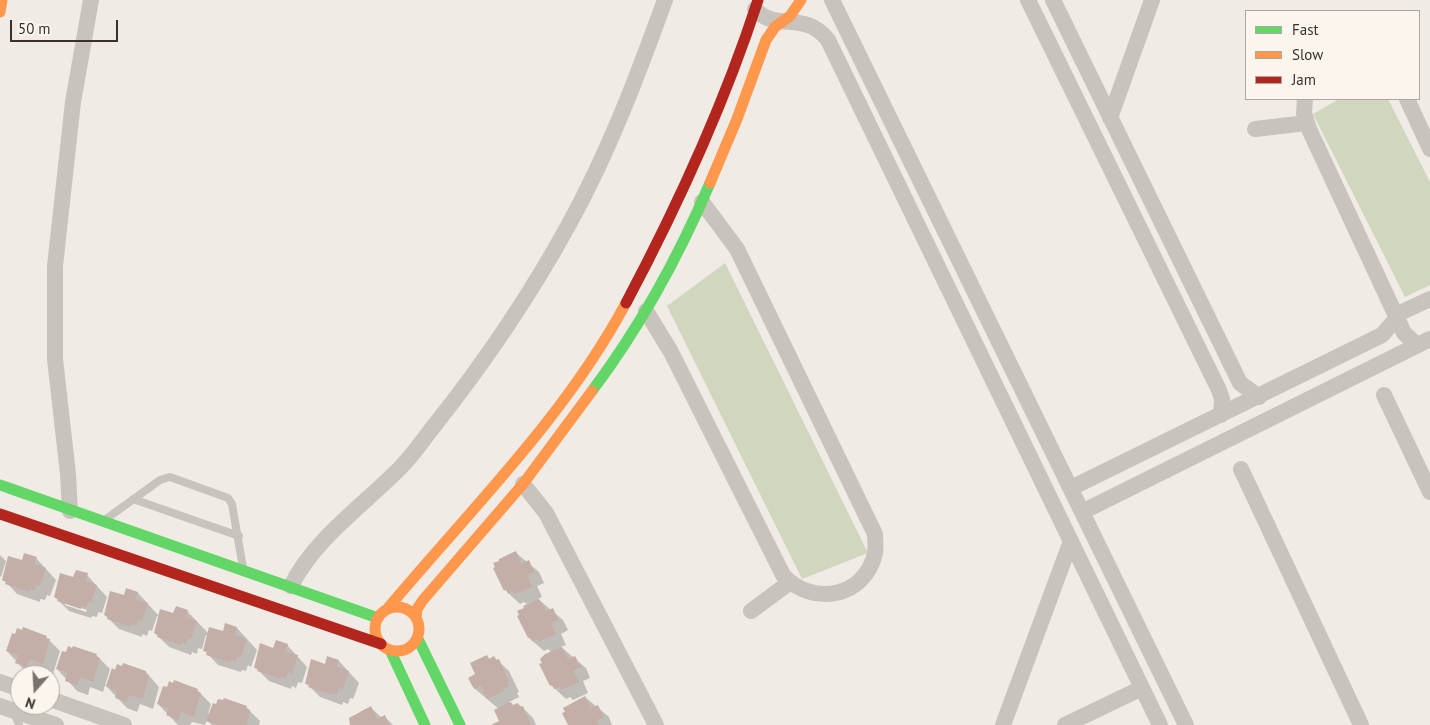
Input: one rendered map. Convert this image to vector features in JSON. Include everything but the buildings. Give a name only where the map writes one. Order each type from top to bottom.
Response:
[{"type":"street","points":[[0,12],[2,0]]},
{"type":"street","points":[[70,511],[68,474],[54,359],[55,266],[72,102],[91,0]]},
{"type":"street","points":[[291,586],[308,557],[402,466],[480,368],[526,298],[569,225],[596,169],[636,80],[665,0]]},
{"type":"street","points":[[460,725],[418,639],[420,628],[416,617],[417,609],[523,484],[616,358],[646,311],[702,202],[737,119],[766,40],[776,27],[790,16],[801,0]]},
{"type":"street","points":[[832,0],[1186,725]]},
{"type":"street","points":[[1028,0],[1220,390],[1222,399],[1221,415]]},
{"type":"street","points":[[1053,0],[1240,382],[1259,397]]},
{"type":"street","points":[[1110,118],[1152,0]]},
{"type":"street","points":[[756,5],[768,20],[784,20],[813,25],[828,40],[1160,725]]},
{"type":"street","points":[[426,725],[386,647],[375,632],[378,618],[466,520],[586,369],[626,302],[680,198],[716,116],[756,5]]},
{"type":"street","points":[[1305,100],[1304,113],[1307,123],[1404,333],[1424,342]]},
{"type":"street","points":[[1406,100],[1430,149]]},
{"type":"street","points":[[1255,129],[1307,123]]},
{"type":"street","points":[[646,311],[671,352],[783,575],[789,583],[808,593],[830,595],[845,591],[857,584],[869,569],[875,552],[874,534],[737,250],[702,202]]},
{"type":"street","points":[[1071,488],[1382,335],[1408,309],[1430,300]]},
{"type":"street","points":[[1082,512],[1424,342]]},
{"type":"street","points":[[1384,395],[1430,492]]},
{"type":"street","points":[[1241,469],[1361,725]]},
{"type":"street","points":[[523,484],[546,513],[656,725]]},
{"type":"street","points":[[0,485],[378,618]]},
{"type":"street","points":[[0,514],[386,647],[406,650],[418,639]]},
{"type":"street","points":[[1002,725],[1071,541]]},
{"type":"street","points":[[1086,572],[1107,563]]},
{"type":"street","points":[[751,611],[789,583]]},
{"type":"street","points":[[388,608],[404,607],[416,617]]},
{"type":"street","points":[[1065,725],[1142,688]]},
{"type":"street","points":[[60,703],[124,725]]},
{"type":"street","points":[[15,715],[56,725]]},
{"type":"lane","points":[[103,521],[160,480],[170,477],[228,498],[235,511],[244,570]]},
{"type":"lane","points":[[133,499],[239,536]]},
{"type":"green space","points":[[1337,100],[1389,100],[1430,182],[1430,285],[1405,297],[1313,114]]},
{"type":"green space","points":[[725,263],[868,553],[802,579],[667,306]]},
{"type":"traffic: fast","points":[[592,391],[626,342],[672,264],[710,183]]},
{"type":"traffic: fast","points":[[0,485],[378,618]]},
{"type":"traffic: fast","points":[[418,639],[460,725]]},
{"type":"traffic: fast","points":[[390,650],[425,725]]},
{"type":"traffic: slow","points":[[0,12],[2,0]]},
{"type":"traffic: slow","points":[[710,183],[737,119],[766,40],[775,27],[790,16],[801,0]]},
{"type":"traffic: slow","points":[[388,608],[546,424],[602,345],[626,303]]},
{"type":"traffic: slow","points":[[416,617],[417,609],[423,600],[523,484],[592,391]]},
{"type":"traffic: slow","points":[[401,607],[413,613],[418,620],[419,629],[418,638],[413,645],[406,650],[393,651],[385,648],[378,641],[375,625],[378,617],[385,610],[401,607]]},
{"type":"traffic: jam","points":[[626,303],[664,229],[699,154],[745,39],[758,0]]},
{"type":"traffic: jam","points":[[0,514],[381,644]]}]
